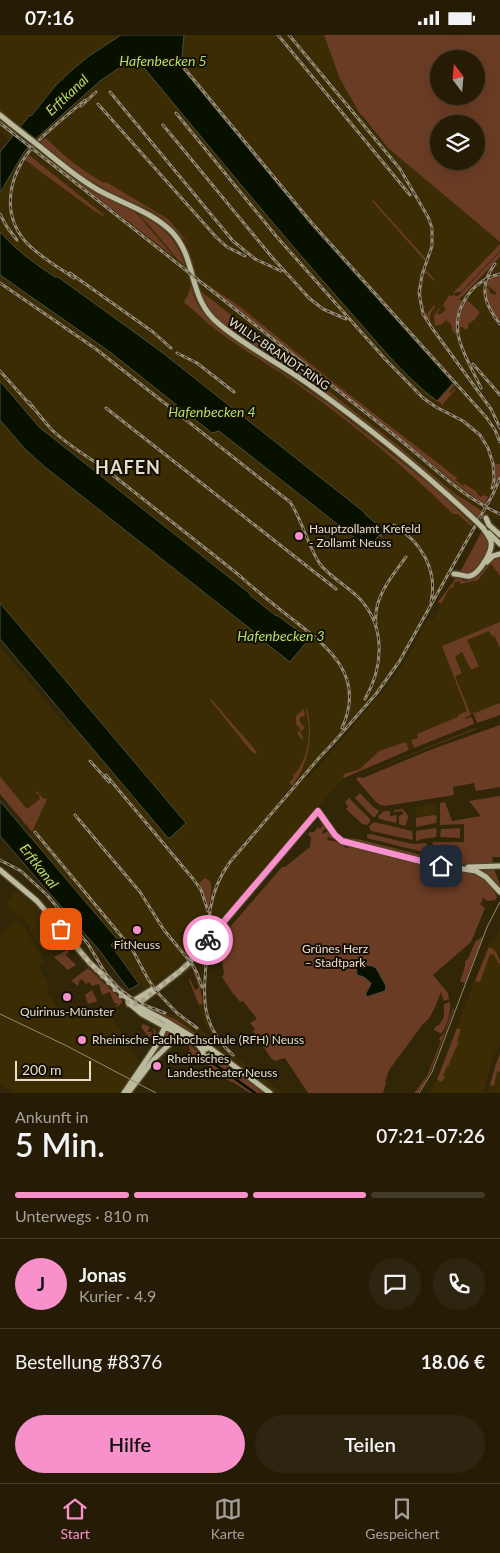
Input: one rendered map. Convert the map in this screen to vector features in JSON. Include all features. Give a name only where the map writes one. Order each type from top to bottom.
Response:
[{"type":"main road","name":"WILLY-BRANDT-RING","points":[[0,115],[93,187],[142,211],[166,227],[176,237],[184,251],[195,289],[202,304],[218,324],[306,383],[372,432],[436,485],[500,544]]},
{"type":"main road","points":[[486,519],[489,525],[500,535]]},
{"type":"main road","points":[[489,525],[484,523],[479,525],[490,539],[492,547],[480,569],[471,576],[454,574],[463,579],[473,578],[481,572],[489,559],[500,554]]},
{"type":"main road","points":[[132,1003],[179,972],[193,958],[318,811],[335,835],[342,841],[441,866],[470,870],[486,877],[500,893]]},
{"type":"main road","points":[[441,866],[477,867],[500,865]]},
{"type":"main road","points":[[0,870],[37,901],[90,963],[132,1003],[173,1025],[202,1049],[203,1058],[210,1056],[218,1057]]},
{"type":"main road","points":[[0,874],[12,881]]},
{"type":"main road","points":[[132,1003],[146,998],[158,987]]},
{"type":"main road","points":[[145,1010],[143,1005],[146,998]]},
{"type":"main road","points":[[132,1003],[137,1011],[154,1021],[179,1031],[209,1049],[268,1093]]},
{"type":"main road","points":[[154,1021],[160,1029],[160,1038]]},
{"type":"main road","points":[[165,1026],[173,1025]]},
{"type":"main road","points":[[124,1093],[160,1038],[165,1026]]},
{"type":"main road","points":[[128,1093],[133,1081],[179,1031]]},
{"type":"main road","points":[[198,1045],[209,1049],[268,1093]]},
{"type":"shaded area","points":[[0,35],[121,35],[89,56],[56,85],[20,127],[0,111]]},
{"type":"shaded area","points":[[184,35],[324,35],[337,71],[354,104],[388,148],[500,242],[488,255],[489,257],[455,292],[460,300],[500,258],[500,510],[488,504],[487,506],[500,512],[500,520],[483,513],[403,659],[379,692],[307,776],[309,778],[390,683],[413,649],[429,618],[431,620],[434,618],[453,583],[460,581],[462,584],[470,583],[485,574],[491,564],[500,576],[500,622],[442,647],[461,671],[455,657],[460,652],[463,653],[470,670],[479,666],[466,640],[489,631],[495,636],[500,648],[500,715],[477,723],[474,715],[466,717],[464,715],[411,740],[414,748],[409,750],[406,742],[343,777],[205,938],[189,925],[178,934],[192,951],[177,967],[145,990],[111,945],[117,939],[30,836],[46,799],[30,812],[0,776],[0,647],[68,728],[73,725],[168,838],[186,823],[0,603],[0,420],[35,459],[290,662],[308,639],[275,615],[39,427],[0,381],[0,275],[111,352],[212,433],[219,431],[383,536],[364,512],[159,350],[58,277],[55,277],[33,262],[2,235],[0,232],[0,193],[24,151],[0,132],[0,121],[30,144],[100,81],[135,56],[283,236],[397,363],[429,394],[453,383],[311,225],[180,67]]},
{"type":"shaded area","points":[[433,804],[437,807],[437,814],[416,818],[416,807]]},
{"type":"shaded area","points":[[17,891],[36,906],[63,937],[60,939],[62,943],[44,953],[29,929],[30,925],[21,916],[17,917],[12,909],[10,911],[5,903]]},
{"type":"shaded area","points":[[15,923],[21,923],[41,954],[44,962],[38,966],[50,988],[47,990],[58,1009],[63,1008],[74,1020],[86,1012],[89,1016],[108,1011],[139,1062],[121,1093],[15,1093],[0,1085],[2,1069],[0,1068],[0,934]]},
{"type":"shaded area","points":[[500,930],[500,1043],[493,1057],[483,1093],[429,1093],[439,1075],[487,948],[490,942],[493,943]]},
{"type":"shaded area","points":[[208,945],[205,1003],[210,1024],[219,1040],[231,1053],[283,1093],[274,1093],[177,1020],[147,1008],[149,1006],[175,1015],[177,1014],[157,993],[159,992],[179,1012],[213,1039],[204,1022],[199,1005],[203,1003],[200,985],[192,965],[193,963],[197,969],[203,987],[206,949]]},
{"type":"shaded area","points":[[500,1053],[500,1093],[488,1092],[495,1064]]},
{"type":"green space","points":[[324,35],[500,35],[500,242],[388,148],[360,114],[340,79]]},
{"type":"green space","points":[[46,138],[66,157],[88,173],[168,219],[191,246],[164,219],[77,173],[40,142]]},
{"type":"green space","points":[[39,152],[92,191],[133,211],[175,258]]},
{"type":"green space","points":[[29,155],[104,215],[93,210],[25,160]]},
{"type":"green space","points":[[372,201],[427,260],[426,262]]},
{"type":"green space","points":[[138,214],[168,234],[178,248],[185,266],[179,261]]},
{"type":"green space","points":[[500,244],[500,251],[461,292],[453,293]]},
{"type":"green space","points":[[500,252],[500,257],[459,299],[462,301],[457,317],[457,334],[453,332],[451,324],[446,320],[442,324],[435,326],[434,316],[439,308],[437,313],[439,315],[446,310],[443,305],[450,294],[450,296],[453,296],[453,294],[459,295]]},
{"type":"green space","points":[[425,269],[435,280],[426,273],[423,275]]},
{"type":"green space","points":[[423,275],[421,300],[421,284]]},
{"type":"green space","points":[[500,275],[500,318],[498,319],[489,306],[486,289],[488,288],[491,294],[497,295],[495,291],[486,285],[490,278]]},
{"type":"green space","points":[[198,278],[239,306],[457,478],[456,480],[463,486],[465,484],[481,497],[484,495],[488,497],[485,505],[459,486]]},
{"type":"green space","points":[[191,285],[200,309],[218,328],[330,405],[437,490],[473,525],[471,526],[458,514],[453,514],[381,449],[324,403],[210,325],[184,302]]},
{"type":"green space","points":[[198,289],[396,444],[454,493],[482,511],[478,519],[443,488],[303,378],[221,323],[205,306]]},
{"type":"green space","points":[[464,300],[467,300],[479,311],[479,314],[468,324],[468,328],[465,330],[463,327],[460,327],[458,333],[459,317]]},
{"type":"green space","points":[[434,305],[435,307],[430,317],[432,328],[428,321],[423,309],[427,314]]},
{"type":"green space","points":[[453,384],[455,385],[449,392],[451,393],[456,389],[441,406],[441,403],[437,401]]},
{"type":"green space","points":[[488,444],[495,464],[500,464],[500,475],[495,489],[493,488],[494,466]]},
{"type":"green space","points":[[482,531],[488,537],[490,547],[479,567],[471,574],[462,574],[460,572]]},
{"type":"green space","points":[[500,556],[500,576],[491,564],[478,580],[461,584],[459,581],[453,583],[454,587],[449,589],[441,604],[438,602],[456,578],[466,581],[474,579],[482,573],[490,559]]},
{"type":"green space","points":[[500,622],[500,648],[495,637],[489,631],[467,640],[479,666],[471,670],[462,652],[455,657],[461,674],[455,676],[471,715],[465,719],[472,717],[474,724],[414,748],[411,740],[418,738],[417,734],[458,717],[458,715],[467,711],[442,646]]},
{"type":"green space","points":[[211,699],[257,752],[256,754],[252,752]]},
{"type":"green space","points":[[500,703],[500,715],[477,723],[473,712],[475,713]]},
{"type":"green space","points":[[307,708],[310,728],[308,749],[302,768],[292,786],[289,782],[294,778],[293,776],[303,761],[308,745]]},
{"type":"green space","points":[[304,709],[305,716],[300,717],[300,722],[305,728],[300,732],[303,737],[302,740],[297,733],[301,730],[296,724],[296,716]]},
{"type":"green space","points":[[500,725],[500,787],[476,791],[474,783],[453,787],[454,795],[385,806],[376,802],[356,779],[358,777],[363,778],[430,750]]},
{"type":"green space","points":[[476,728],[476,729],[362,774]]},
{"type":"green space","points":[[406,742],[409,750],[343,777],[344,774],[360,769],[379,751]]},
{"type":"green space","points":[[0,776],[27,809],[40,799],[40,795],[36,793],[37,791],[43,798],[47,799],[32,832],[0,794]]},
{"type":"green space","points":[[360,793],[379,811],[375,817],[355,798]]},
{"type":"green space","points":[[500,796],[500,857],[492,857],[493,863],[458,864],[481,866],[447,865],[428,860],[433,842],[464,842],[464,824],[440,825],[440,803],[445,802],[452,821],[481,816],[469,801]]},
{"type":"green space","points":[[349,798],[370,819],[367,825],[362,824],[346,809],[348,807],[345,802]]},
{"type":"green space","points":[[402,809],[408,817],[405,826],[399,824],[399,816],[403,814],[402,811],[394,812],[394,810]]},
{"type":"green space","points":[[384,811],[390,811],[390,816],[397,815],[396,823],[379,819],[378,816]]},
{"type":"green space","points":[[437,816],[436,823],[416,827],[416,818]]},
{"type":"green space","name":"Grünes Herz – Stadtpark","points":[[323,822],[327,829],[324,829],[322,834],[329,831],[336,840],[328,837],[327,840],[340,842],[347,849],[349,847],[347,844],[474,874],[488,884],[497,897],[495,900],[487,901],[482,898],[483,900],[480,904],[485,908],[471,942],[433,975],[448,993],[449,999],[444,1001],[441,992],[429,1018],[389,1070],[383,1093],[308,1093],[285,1058],[275,1061],[271,1058],[253,1031],[255,1029],[250,1023],[257,1019],[243,1001],[240,1002],[234,995],[222,977],[224,974],[221,951],[225,937],[224,934],[282,867],[285,867],[310,847],[311,837],[307,835],[310,836],[308,834],[314,832],[318,827],[320,829],[323,826],[322,824],[320,825]]},
{"type":"green space","points":[[374,822],[412,831],[413,840],[371,831],[369,826]]},
{"type":"green space","points":[[460,828],[460,838],[440,837],[441,829]]},
{"type":"green space","points":[[437,829],[436,837],[416,840],[416,831]]},
{"type":"green space","points":[[370,834],[412,844],[427,843],[427,853],[367,838],[367,835]]},
{"type":"green space","points":[[300,837],[251,896],[249,895]]},
{"type":"green space","points":[[347,838],[426,856],[426,859],[344,840],[350,841]]},
{"type":"green space","points":[[494,867],[500,888],[486,874],[477,869]]},
{"type":"green space","points":[[205,878],[210,881],[211,888],[208,908],[199,883]]},
{"type":"green space","points":[[483,936],[465,983],[460,981],[465,961],[468,959],[475,942]]},
{"type":"green space","points":[[489,947],[495,951],[500,963],[494,955],[490,954],[480,982],[475,981]]},
{"type":"green space","points":[[67,950],[69,952],[66,955],[76,965],[68,970],[54,957]]},
{"type":"green space","points":[[192,965],[198,977],[203,1003],[199,1005],[189,980],[195,990],[199,988],[192,967],[183,974]]},
{"type":"green space","points":[[88,968],[121,999],[120,1005],[115,1007],[118,1004],[114,1003],[110,992],[102,995],[99,984],[92,986],[89,982],[86,984],[82,979],[78,982],[77,986],[71,981]]},
{"type":"green space","points":[[92,990],[97,1001],[88,1004],[85,995]]},
{"type":"green space","points":[[450,1002],[448,1019],[441,1034],[434,1030],[444,1017],[444,1004]]},
{"type":"green space","points":[[453,1008],[430,1073],[418,1093],[414,1093],[427,1076],[441,1041],[439,1039],[444,1033]]},
{"type":"green space","points":[[148,1009],[177,1020],[212,1046]]},
{"type":"green space","points":[[143,1024],[150,1027],[147,1032],[152,1034],[155,1032],[153,1031],[154,1027],[157,1035],[154,1040],[141,1027]]},
{"type":"green space","points":[[457,1028],[461,1029],[457,1041],[459,1042],[443,1075],[445,1077],[442,1082],[437,1080]]},
{"type":"green space","points":[[165,1029],[176,1036],[141,1073]]},
{"type":"green space","points":[[181,1039],[188,1042],[197,1051],[200,1058],[197,1059],[188,1051],[190,1051],[189,1046],[187,1046],[186,1042],[182,1040],[176,1043]]},
{"type":"green space","points":[[500,1054],[500,1072],[497,1071],[494,1086],[490,1085],[496,1064]]},
{"type":"green space","points":[[217,1058],[264,1093],[256,1093],[210,1061],[254,1093],[250,1093],[221,1077],[203,1061]]},
{"type":"water","name":"Hafenbecken 5","points":[[121,35],[184,35],[181,67],[311,225],[453,383],[437,401],[400,368],[318,275],[135,57],[100,81],[32,142],[0,193],[0,152],[56,85],[89,56]]},
{"type":"water","name":"Hafenbecken 4","points":[[0,232],[33,262],[55,277],[58,277],[159,350],[364,512],[384,530],[380,534],[383,537],[379,535],[369,549],[219,431],[212,433],[110,352],[0,275]]},
{"type":"water","name":"Hafenbecken 3","points":[[0,381],[39,427],[275,615],[309,639],[290,662],[45,467],[25,449],[0,420]]},
{"type":"water","points":[[0,603],[186,823],[170,838],[168,838],[0,639]]},
{"type":"water","points":[[0,801],[117,939],[111,945],[139,984],[129,990],[99,950],[0,836]]},
{"type":"water","points":[[359,964],[376,968],[386,986],[385,991],[366,997],[371,983],[364,977],[357,975],[356,966]]},
{"type":"waterway","name":"Erftkanal","points":[[210,1061],[255,1093]]},
{"type":"tram line","points":[[419,1093],[432,1072],[487,927],[500,902]]},
{"type":"tram line","points":[[0,1014],[67,1046],[156,1093]]},
{"type":"railway","points":[[278,35],[410,195]]},
{"type":"railway","points":[[289,35],[400,169],[428,217],[432,228],[432,246],[422,275],[419,293],[423,314],[491,409],[500,428]]},
{"type":"railway","points":[[185,69],[311,222],[486,417],[495,430],[500,442]]},
{"type":"railway","points":[[81,106],[96,92]]},
{"type":"railway","points":[[110,92],[233,241],[255,259],[281,271]]},
{"type":"railway","points":[[74,278],[42,256],[25,241],[17,230],[13,219],[11,195],[17,171],[31,149],[85,100]]},
{"type":"railway","points":[[98,104],[216,237],[227,247],[245,256]]},
{"type":"railway","points":[[176,113],[276,236],[385,359],[423,398],[463,421],[480,435],[488,448],[493,464],[494,480],[492,488]]},
{"type":"railway","points":[[0,123],[399,439],[447,480],[473,499],[500,514]]},
{"type":"railway","points":[[163,125],[271,256],[309,298],[323,309],[346,319]]},
{"type":"railway","points":[[0,214],[17,240]]},
{"type":"railway","points":[[495,264],[486,280],[485,295],[494,317],[500,324]]},
{"type":"railway","points":[[70,273],[153,332],[171,348]]},
{"type":"railway","points":[[481,388],[460,342],[458,320],[460,309],[472,291],[480,283],[500,274]]},
{"type":"railway","points":[[0,283],[96,349],[290,502],[320,564],[328,573],[358,597],[374,620],[378,633],[379,660],[376,673],[365,699]]},
{"type":"railway","points":[[177,353],[197,363],[234,392]]},
{"type":"railway","points":[[473,364],[500,395]]},
{"type":"railway","points":[[0,371],[33,408]]},
{"type":"railway","points":[[29,402],[58,435],[104,468],[322,643],[341,667],[347,680],[350,694],[348,710],[342,728]]},
{"type":"railway","points":[[106,408],[336,589]]},
{"type":"railway","points":[[233,1055],[215,1034],[210,1024],[205,1002],[210,910],[220,879],[230,862],[376,694],[399,662],[493,494],[500,478]]},
{"type":"railway","points":[[394,525],[412,540],[425,557],[432,578],[431,602]]},
{"type":"railway","points":[[376,623],[377,605],[380,596],[406,557]]},
{"type":"railway","points":[[90,761],[109,782]]},
{"type":"railway","points":[[106,775],[194,880],[201,890],[208,911]]},
{"type":"railway","points":[[75,815],[140,892],[164,930],[192,964],[202,987]]},
{"type":"railway","points":[[35,832],[132,949],[157,992],[177,1013],[197,1028]]},
{"type":"railway","points":[[0,860],[21,871],[47,895],[88,944],[106,974],[119,989],[139,1003],[165,1013]]},
{"type":"way so far","points":[[61,929],[112,987],[131,1005],[139,1003],[179,972],[208,940]]},
{"type":"place","name":"Hauptzollamt Krefeld - Zollamt Neuss","points":[[299,536]]},
{"type":"place","name":"FitNeuss","points":[[137,930]]},
{"type":"place","name":"Quirinus-Münster","points":[[67,997]]},
{"type":"place","name":"Rheinische Fachhochschule (RFH) Neuss","points":[[82,1040]]},
{"type":"place","name":"Rheinisches Landestheater Neuss","points":[[157,1066]]},
{"type":"district","name":"HAFEN","points":[[128,468]]},
{"type":"route","points":[[208,940],[318,811],[335,835],[342,841],[441,866]]}]
